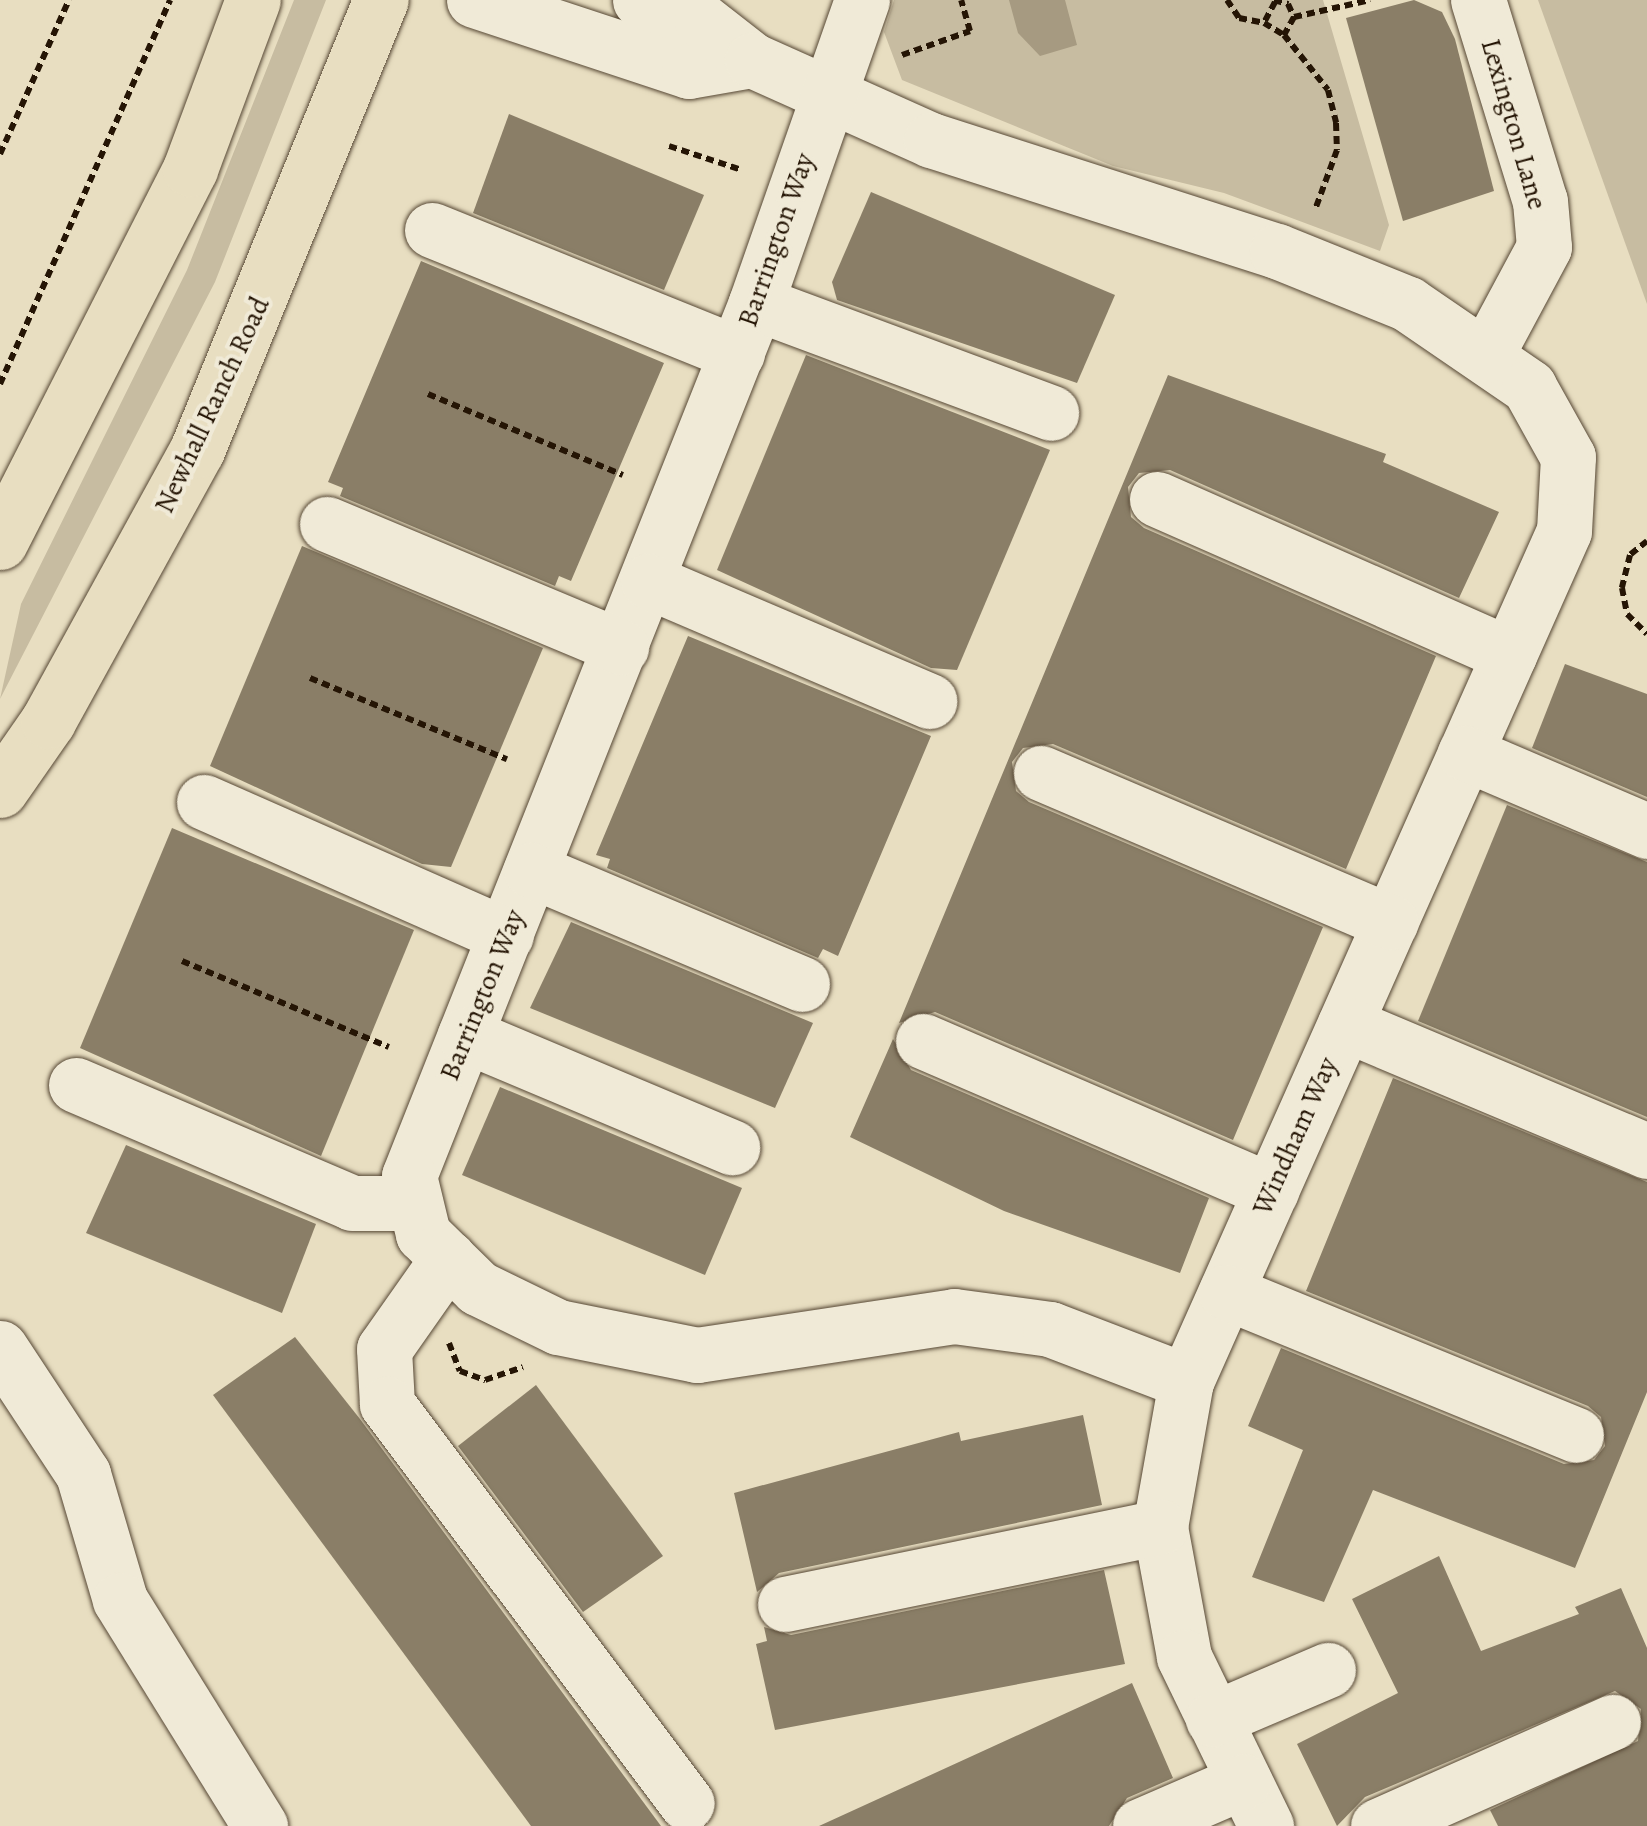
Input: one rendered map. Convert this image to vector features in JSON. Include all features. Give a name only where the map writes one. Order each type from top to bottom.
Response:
[{"type":"main road","points":[[0,542],[190,169],[253,0]]},
{"type":"main road","name":"Newhall Ranch Road","points":[[0,790],[48,721],[197,450],[380,0]]},
{"type":"street","points":[[474,0],[689,71],[752,60]]},
{"type":"street","points":[[640,0],[702,21],[752,60],[830,87],[930,140],[1392,297],[1486,355]]},
{"type":"street","name":"Barrington Way","points":[[862,0],[756,303],[409,1176],[423,1234],[478,1288],[558,1327],[697,1354],[954,1316],[1050,1329],[1186,1380]]},
{"type":"street","name":"Lexington Lane","points":[[1478,0],[1540,201],[1544,247],[1486,355]]},
{"type":"street","points":[[432,230],[736,353]]},
{"type":"street","points":[[756,303],[1051,414]]},
{"type":"street","name":"Windham Way","points":[[1255,1804],[1184,1657],[1160,1526],[1186,1380],[1564,531],[1568,457],[1530,387],[1486,355]]},
{"type":"street","points":[[1156,499],[1509,654]]},
{"type":"street","points":[[327,524],[622,647]]},
{"type":"street","points":[[648,581],[930,701]]},
{"type":"street","points":[[1465,753],[1647,831]]},
{"type":"street","points":[[1041,773],[1390,922]]},
{"type":"street","points":[[204,802],[506,935]]},
{"type":"street","points":[[532,870],[802,984]]},
{"type":"street","points":[[1345,1024],[1647,1151]]},
{"type":"street","points":[[465,1035],[732,1147]]},
{"type":"street","points":[[923,1040],[1271,1191]]},
{"type":"street","points":[[76,1085],[352,1202],[416,1203]]},
{"type":"street","points":[[448,1258],[384,1349],[387,1404],[687,1804]]},
{"type":"street","points":[[1226,1292],[1576,1435]]},
{"type":"street","points":[[0,1348],[83,1474],[120,1600],[260,1826]]},
{"type":"street","points":[[785,1604],[1160,1526]]},
{"type":"street","points":[[1214,1719],[1328,1670]]},
{"type":"street","points":[[1378,1826],[1613,1722]]},
{"type":"street","points":[[1140,1826],[1255,1804]]},
{"type":"path","points":[[0,154],[69,0]]},
{"type":"path","points":[[0,384],[170,0]]},
{"type":"path","points":[[902,56],[970,31],[961,0]]},
{"type":"path","points":[[1227,0],[1239,18],[1264,22],[1284,35],[1328,90],[1336,123],[1337,150],[1316,207]]},
{"type":"path","points":[[1284,35],[1294,17],[1370,0]]},
{"type":"path","points":[[1264,22],[1274,1],[1294,17]]},
{"type":"path","points":[[669,146],[742,170]]},
{"type":"path","points":[[428,394],[623,474]]},
{"type":"path","points":[[1647,542],[1624,569],[1627,614],[1647,634]]},
{"type":"path","points":[[1612,564],[1624,569]]},
{"type":"path","points":[[310,678],[507,759]]},
{"type":"path","points":[[182,961],[389,1047]]},
{"type":"path","points":[[450,1342],[460,1371],[485,1380],[523,1367]]},
{"type":"shaded area","points":[[294,0],[326,0],[215,282],[0,699],[21,604],[187,270]]},
{"type":"shaded area","points":[[894,0],[1323,0],[1389,225],[1380,251],[1224,193],[1113,166],[902,80],[884,32]]},
{"type":"shaded area","points":[[1009,0],[1065,0],[1077,45],[1040,56],[1018,33]]},
{"type":"shaded area","points":[[1538,0],[1647,0],[1647,304]]},
{"type":"building","points":[[1414,0],[1442,12],[1455,39],[1494,191],[1403,221],[1346,18]]},
{"type":"building","points":[[509,114],[704,195],[664,290],[473,213]]},
{"type":"building","points":[[871,192],[1115,295],[1077,383],[837,300],[832,282]]},
{"type":"building","points":[[421,261],[664,363],[571,581],[559,576],[555,586],[340,496],[343,488],[328,482]]},
{"type":"building","points":[[806,355],[1050,450],[957,670],[931,668],[717,570]]},
{"type":"building","points":[[1168,375],[1386,454],[1383,462],[1499,512],[1459,598],[1170,470],[1139,473],[1128,487],[1131,517],[1144,528],[1436,656],[1346,869],[1053,744],[1023,748],[1012,762],[1016,791],[1029,802],[1323,927],[1233,1140],[935,1012],[899,1023]]},
{"type":"building","points":[[302,546],[543,648],[451,867],[422,864],[210,766]]},
{"type":"building","points":[[688,636],[931,736],[838,956],[823,949],[818,958],[607,868],[610,859],[596,855]]},
{"type":"building","points":[[1565,664],[1647,694],[1647,797],[1532,748]]},
{"type":"building","points":[[1507,805],[1647,862],[1647,1117],[1418,1021]]},
{"type":"building","points":[[172,828],[414,930],[321,1156],[80,1048]]},
{"type":"building","points":[[571,922],[813,1023],[775,1108],[530,1008]]},
{"type":"building","points":[[893,1039],[911,1070],[1209,1198],[1180,1273],[1004,1211],[850,1137]]},
{"type":"building","points":[[1393,1078],[1647,1182],[1647,1392],[1575,1568],[1373,1490],[1324,1602],[1252,1577],[1303,1450],[1248,1426],[1281,1348],[1564,1464],[1594,1460],[1605,1446],[1601,1417],[1588,1406],[1306,1291]]},
{"type":"building","points":[[500,1087],[742,1188],[705,1275],[462,1175]]},
{"type":"building","points":[[126,1145],[316,1224],[282,1313],[86,1233]]},
{"type":"building","points":[[295,1337],[661,1826],[531,1826],[213,1395]]},
{"type":"building","points":[[536,1385],[663,1556],[583,1612],[458,1446]]},
{"type":"building","points":[[1083,1415],[1102,1505],[779,1573],[757,1592],[734,1493],[959,1432],[961,1441]]},
{"type":"building","points":[[1439,1556],[1481,1651],[1579,1614],[1575,1607],[1621,1588],[1647,1648],[1647,1826],[1498,1826],[1490,1810],[1638,1741],[1641,1709],[1615,1691],[1365,1797],[1337,1826],[1297,1744],[1398,1693],[1352,1599]]},
{"type":"building","points":[[1104,1570],[1125,1664],[775,1730],[756,1644],[767,1641],[764,1627],[791,1635]]},
{"type":"building","points":[[1132,1683],[1173,1778],[1127,1798],[1109,1826],[819,1826]]}]
